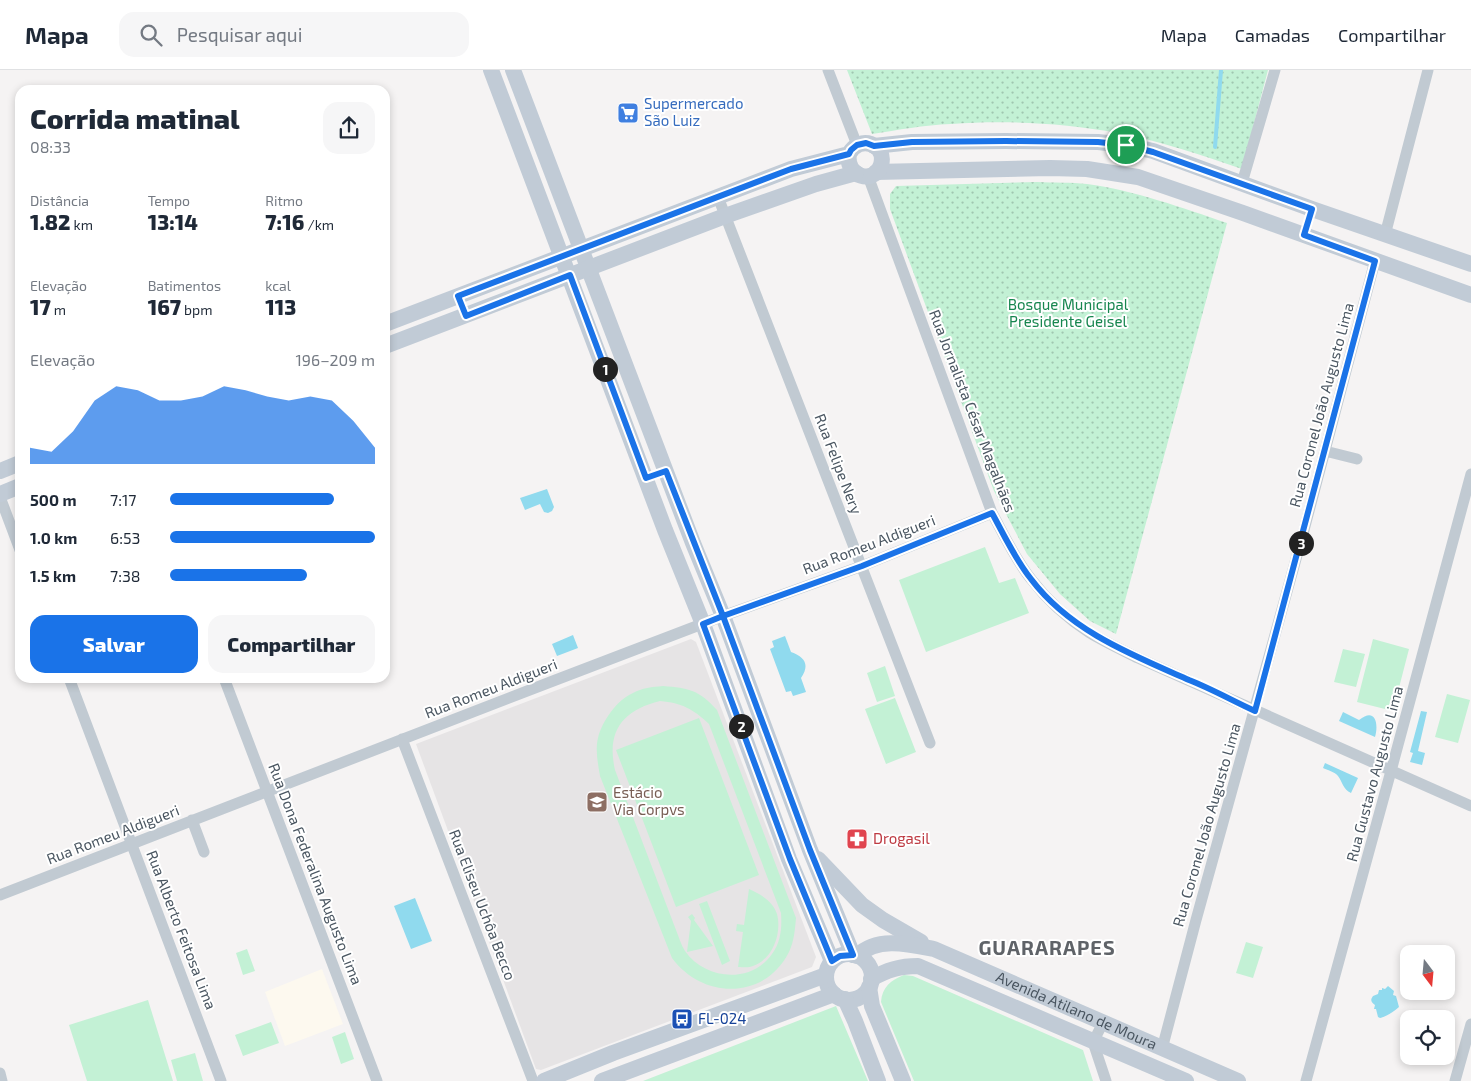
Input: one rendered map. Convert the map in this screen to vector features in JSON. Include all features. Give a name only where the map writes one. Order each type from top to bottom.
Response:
[{"type":"main road","points":[[855,955],[810,850],[723,616],[514,73],[494,77],[665,530],[703,624],[790,859],[829,968],[827,985],[839,997],[855,1021],[878,1081]]},
{"type":"main road","points":[[874,146],[912,142],[1006,141],[1098,142],[1126,145],[1153,152],[1471,264]]},
{"type":"main road","points":[[390,322],[791,169],[853,150],[866,143],[880,151],[880,168],[866,174],[852,170],[849,165],[853,150]]},
{"type":"main road","points":[[390,344],[725,216],[816,184],[866,174],[1050,168],[1087,169],[1138,177],[1471,295]]},
{"type":"main road","points":[[1244,213],[1248,185]]},
{"type":"main road","points":[[1304,235],[1312,209]]},
{"type":"main road","points":[[458,296],[466,316]]},
{"type":"main road","points":[[0,471],[15,465]]},
{"type":"main road","points":[[646,478],[666,471]]},
{"type":"main road","points":[[0,495],[15,488]]},
{"type":"main road","points":[[810,850],[862,905],[882,920],[934,949]]},
{"type":"main road","name":"Avenida Atilano de Moura","points":[[855,955],[881,944],[904,943],[934,949],[1238,1081]]},
{"type":"main road","points":[[544,1081],[829,968],[840,956],[855,955],[868,965],[872,1006],[903,1081]]},
{"type":"main road","name":"Avenida Atilano de Moura","points":[[870,983],[894,968],[918,966],[1186,1081]]},
{"type":"main road","points":[[602,1081],[839,997],[852,1000],[864,993],[870,983]]},
{"type":"street","points":[[828,70],[853,150]]},
{"type":"street","points":[[1248,185],[1275,70]]},
{"type":"street","points":[[1385,235],[1428,70]]},
{"type":"street","name":"Rua Jornalista César Magalhães","points":[[866,174],[992,513],[1030,579],[1066,615],[1091,633],[1138,658],[1471,806]]},
{"type":"street","name":"Rua Felipe Nery","points":[[718,197],[930,743]]},
{"type":"street","name":"Rua Coronel João Augusto Lima","points":[[1162,1049],[1255,711],[1375,261]]},
{"type":"street","points":[[1325,451],[1357,459]]},
{"type":"street","name":"Rua Gustavo Augusto Lima","points":[[1306,1081],[1392,772],[1471,474]]},
{"type":"street","points":[[0,495],[15,536]]},
{"type":"street","name":"Rua Romeu Aldigueri","points":[[0,894],[723,616],[862,566],[992,513]]},
{"type":"street","name":"Rua Alberto Feitosa Lima","points":[[71,683],[221,1081]]},
{"type":"street","name":"Rua Dona Federalina Augusto Lima","points":[[226,683],[377,1081]]},
{"type":"street","name":"Rua Eliseu Uchôa Becco","points":[[402,739],[533,1081]]},
{"type":"street","points":[[192,820],[204,852]]},
{"type":"street","points":[[1103,1023],[1094,1042],[1106,1081]]},
{"type":"street","points":[[1455,1081],[1471,1024]]},
{"type":"street","points":[[0,1073],[2,1081]]},
{"type":"shaded area","name":"Estácio Via Corpvs","points":[[691,639],[696,642],[816,957],[812,967],[541,1070],[536,1069],[416,744]]},
{"type":"shaded area","points":[[322,969],[343,1024],[285,1046],[265,992]]},
{"type":"green space","points":[[847,70],[1268,70],[1242,169],[1134,136],[1055,125],[1014,122],[931,125],[872,134]]},
{"type":"green space","name":"Bosque Municipal Presidente Geisel","points":[[1037,182],[1081,183],[1104,187],[1158,200],[1227,223],[1116,634],[1090,621],[1060,594],[1027,554],[994,491],[890,209],[890,194],[896,186]]},
{"type":"green space","points":[[985,547],[999,583],[1015,578],[1029,613],[926,652],[899,580]]},
{"type":"green space","points":[[1373,639],[1409,649],[1393,711],[1357,702]]},
{"type":"green space","points":[[1343,649],[1365,654],[1356,687],[1334,682]]},
{"type":"green space","points":[[885,666],[895,696],[877,702],[867,673]]},
{"type":"green space","points":[[663,686],[693,691],[705,698],[717,710],[796,918],[789,952],[778,968],[765,979],[750,986],[733,989],[716,987],[700,982],[685,972],[672,958],[600,776],[597,743],[600,731],[607,718],[627,696],[647,688]],"holes":[[[660,701],[687,708],[698,714],[709,724],[781,913],[780,935],[772,954],[763,964],[741,974],[728,975],[716,973],[694,961],[685,951],[615,770],[613,744],[620,724],[636,710]]]},
{"type":"green space","points":[[1447,694],[1470,700],[1458,743],[1435,737]]},
{"type":"green space","points":[[895,698],[916,752],[886,764],[865,709]]},
{"type":"green space","points":[[699,718],[759,875],[676,907],[616,750]]},
{"type":"green space","points":[[749,889],[762,896],[775,909],[778,921],[777,937],[771,951],[760,963],[751,967],[738,967],[743,932],[736,931],[737,924],[744,925]]},
{"type":"green space","points":[[707,901],[730,961],[722,965],[699,904]]},
{"type":"green space","points":[[692,914],[695,918],[694,920],[713,946],[687,952],[691,921],[688,917]]},
{"type":"green space","points":[[1246,942],[1263,947],[1253,978],[1236,973]]},
{"type":"green space","points":[[247,949],[255,971],[243,975],[236,953]]},
{"type":"green space","points":[[904,975],[913,976],[1083,1050],[1093,1081],[914,1081],[881,1002],[885,988],[895,979]]},
{"type":"green space","points":[[148,1000],[173,1081],[87,1081],[69,1025]]},
{"type":"green space","points":[[836,1006],[868,1081],[643,1081]]},
{"type":"green space","points":[[271,1022],[279,1043],[243,1056],[235,1035]]},
{"type":"green space","points":[[345,1032],[354,1059],[341,1064],[332,1037]]},
{"type":"green space","points":[[195,1053],[203,1081],[177,1081],[171,1060]]},
{"type":"water","points":[[547,489],[554,507],[552,511],[544,512],[540,504],[525,510],[520,498]]},
{"type":"water","points":[[573,635],[578,648],[557,656],[552,644]]},
{"type":"water","points":[[785,636],[791,652],[800,656],[805,662],[804,673],[801,678],[806,692],[793,696],[791,691],[786,692],[770,649],[774,647],[772,641]]},
{"type":"water","points":[[1421,711],[1427,712],[1418,751],[1425,753],[1422,765],[1410,762],[1413,753],[1410,752]]},
{"type":"water","points":[[1343,712],[1359,720],[1364,716],[1372,716],[1376,722],[1375,737],[1339,721]]},
{"type":"water","points":[[1325,763],[1358,778],[1351,793],[1345,788],[1337,775],[1323,768]]},
{"type":"water","points":[[415,898],[432,941],[411,949],[394,906]]},
{"type":"water","points":[[1388,986],[1394,991],[1393,995],[1396,996],[1399,1007],[1390,1014],[1380,1018],[1376,1009],[1374,1009],[1375,1005],[1371,999],[1378,994],[1379,990],[1385,989]]},
{"type":"waterway","points":[[1215,147],[1221,70]]},
{"type":"place","name":"Supermercado São Luiz","points":[[628,113]]},
{"type":"place","name":"Estácio Via Corpvs","points":[[597,802]]},
{"type":"place","name":"Drogasil","points":[[857,839]]},
{"type":"place","name":"FL-024","points":[[682,1019]]},
{"type":"district","name":"GUARARAPES","points":[[1047,948]]},
{"type":"route","points":[[1126,145],[1098,142],[1006,141],[912,142],[874,146],[860,143],[849,154],[791,169],[458,296],[466,316],[570,275],[646,478],[666,471],[723,616],[810,850],[853,955],[840,956],[832,961],[790,859],[703,624],[723,616],[862,566],[992,513],[1030,579],[1066,615],[1091,633],[1138,658],[1255,711],[1375,261],[1304,235],[1312,209],[1153,152],[1126,145]]}]
